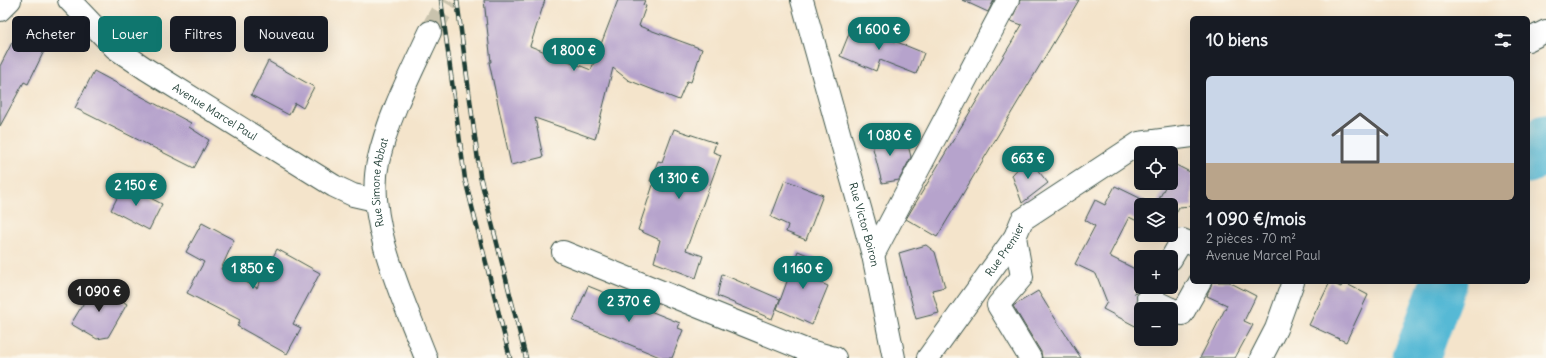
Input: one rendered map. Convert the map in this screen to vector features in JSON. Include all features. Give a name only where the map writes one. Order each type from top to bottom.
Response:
[{"type":"street","points":[[0,10],[10,0]]},
{"type":"street","name":"Avenue Marcel Paul","points":[[69,0],[115,48],[146,69],[334,186],[353,195],[375,200]]},
{"type":"street","name":"Rue Victor Boiron","points":[[802,0],[873,255],[894,358]]},
{"type":"street","points":[[873,255],[1008,0]]},
{"type":"street","points":[[1530,39],[1546,31]]},
{"type":"street","name":"Rue Simone Abbat","points":[[426,358],[393,271],[382,234],[375,200],[378,163],[396,104],[430,32]]},
{"type":"street","name":"Rue Premier","points":[[928,358],[1015,237],[1022,220],[1139,143],[1190,136]]},
{"type":"street","points":[[1015,237],[1022,277],[998,305],[1030,358]]},
{"type":"street","points":[[1176,250],[1182,240],[1190,243]]},
{"type":"street","points":[[563,252],[803,349],[835,358]]},
{"type":"street","points":[[1178,312],[1182,314],[1199,284]]},
{"type":"street","points":[[1261,358],[1276,329],[1292,284]]},
{"type":"street","points":[[1151,294],[1148,298],[1156,302]]},
{"type":"building","points":[[484,0],[545,0],[530,46],[591,70],[618,0],[645,0],[643,5],[646,6],[639,26],[702,49],[691,82],[687,81],[679,100],[628,80],[613,68],[595,139],[535,118],[543,157],[511,165],[489,62],[491,62]]},
{"type":"building","points":[[962,0],[994,0],[988,12]]},
{"type":"building","points":[[1020,0],[1079,0],[937,237],[906,219],[1022,25],[1011,21]]},
{"type":"building","points":[[853,24],[924,53],[916,74],[880,60],[876,71],[840,56]]},
{"type":"building","points":[[12,43],[12,52],[44,52],[28,84],[24,82],[0,126],[0,66]]},
{"type":"building","points":[[268,61],[314,87],[303,108],[295,103],[289,115],[251,95]]},
{"type":"building","points":[[94,71],[191,123],[189,127],[209,140],[194,168],[75,108]]},
{"type":"building","points":[[674,129],[716,143],[713,152],[721,155],[686,250],[703,256],[696,278],[654,262],[660,240],[638,230],[654,182],[650,181],[658,161],[662,162]]},
{"type":"building","points":[[893,132],[895,144],[907,141],[911,157],[899,180],[882,183],[870,137]]},
{"type":"building","points":[[1028,158],[1048,183],[1022,203],[1012,175]]},
{"type":"building","points":[[1178,166],[1190,172],[1190,206],[1179,207],[1178,209],[1178,198],[1160,198],[1164,190],[1178,190]]},
{"type":"building","points":[[785,180],[823,195],[806,240],[786,232],[788,225],[771,217]]},
{"type":"building","points":[[124,184],[162,204],[149,230],[111,210]]},
{"type":"building","points":[[1115,186],[1140,198],[1134,198],[1134,220],[1129,217],[1109,256],[1134,268],[1134,294],[1137,294],[1137,302],[1134,302],[1134,325],[1103,309],[1107,302],[1096,274],[1075,264],[1095,226],[1085,220],[1095,200],[1105,205]]},
{"type":"building","points":[[202,223],[234,240],[221,269],[257,288],[277,249],[320,273],[293,324],[301,328],[287,354],[237,326],[240,320],[187,293],[204,262],[186,252]]},
{"type":"building","points":[[926,245],[935,252],[945,287],[932,290],[939,313],[916,319],[899,253]]},
{"type":"building","points":[[798,251],[822,261],[814,280],[828,286],[812,325],[777,309]]},
{"type":"building","points":[[722,274],[780,299],[772,319],[717,296]]},
{"type":"building","points":[[95,284],[127,304],[108,337],[97,339],[71,324]]},
{"type":"building","points":[[1211,284],[1233,284],[1256,296],[1244,321],[1253,325],[1235,358],[1200,358],[1227,305],[1207,296]]},
{"type":"building","points":[[1329,284],[1334,284],[1341,287],[1342,284],[1347,284],[1368,295],[1346,342],[1309,325]]},
{"type":"building","points":[[588,286],[680,323],[678,328],[683,330],[672,358],[662,358],[573,321]]},
{"type":"building","points":[[1038,291],[1081,358],[1042,358],[1041,352],[1013,306]]},
{"type":"waterway","points":[[1530,158],[1546,138]]},
{"type":"waterway","points":[[1416,358],[1443,284]]},
{"type":"tunnel","points":[[430,32],[448,0]]},
{"type":"railway","points":[[441,0],[465,179],[510,358]]},
{"type":"railway","points":[[457,0],[480,176],[526,358]]}]
